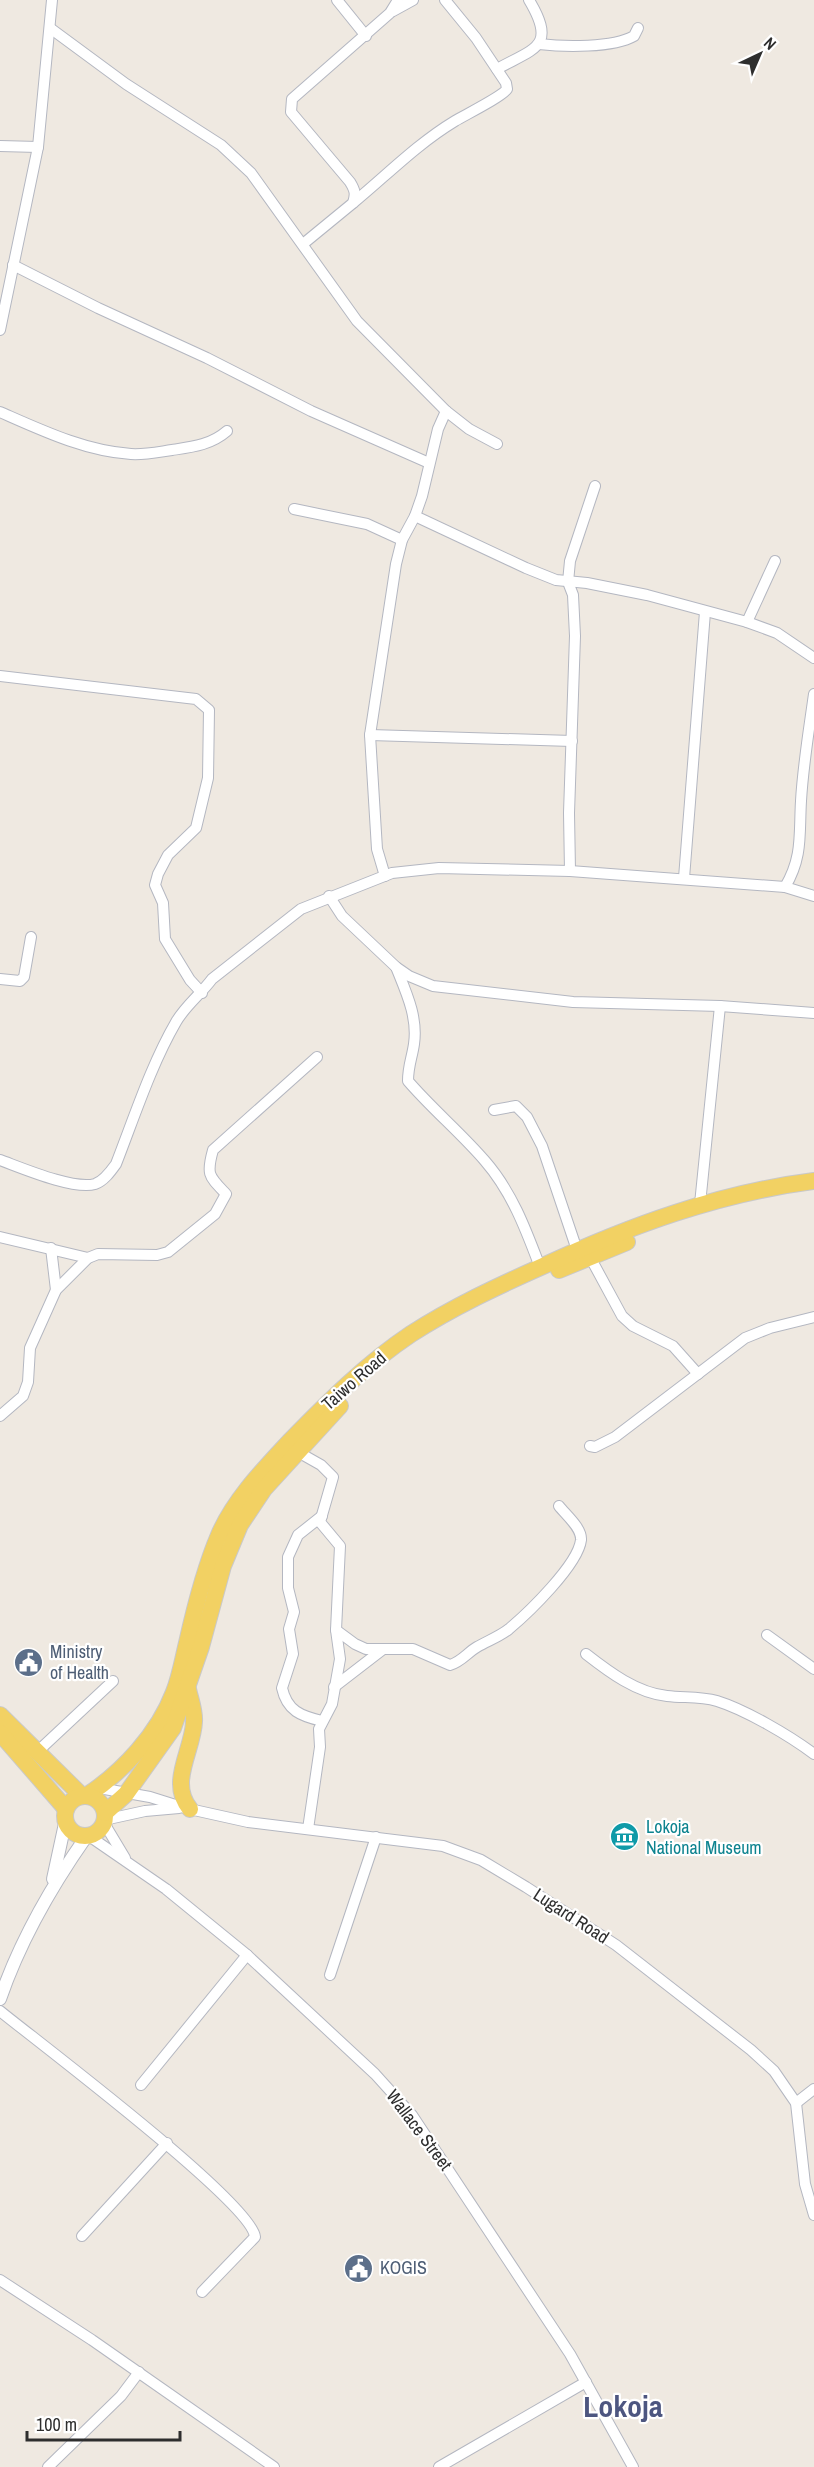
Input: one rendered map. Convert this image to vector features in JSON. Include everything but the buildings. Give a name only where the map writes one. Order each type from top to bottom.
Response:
[{"type":"main road","name":"Taiwo Road","points":[[104,1818],[126,1794],[173,1728],[188,1688],[223,1566],[240,1525],[264,1489],[341,1404],[396,1358],[505,1292],[584,1253],[700,1204],[771,1186],[814,1181]]},
{"type":"main road","name":"Taiwo Road","points":[[89,1793],[147,1739],[166,1708],[174,1692],[198,1595],[220,1534],[246,1490],[344,1387],[410,1335],[499,1286],[540,1267],[720,1208],[767,1196],[814,1191]]},
{"type":"main road","points":[[188,1688],[195,1720],[181,1780],[181,1797],[188,1808]]},
{"type":"main road","points":[[0,1715],[36,1753],[100,1803],[104,1818],[98,1831],[87,1836],[70,1829],[66,1814],[0,1732]]},
{"type":"main road","points":[[66,1814],[72,1801],[89,1793]]},
{"type":"street","points":[[0,330],[38,147],[52,0]]},
{"type":"street","points":[[337,0],[366,36]]},
{"type":"street","points":[[390,13],[398,0]]},
{"type":"street","points":[[352,203],[355,190],[291,112],[290,106],[297,94],[390,13],[413,0]]},
{"type":"street","points":[[303,244],[432,135],[489,101],[504,95],[507,90],[506,83],[476,38],[446,0]]},
{"type":"street","points":[[497,69],[542,40],[543,30],[529,0]]},
{"type":"street","points":[[50,28],[126,84],[221,145],[251,173],[357,321],[446,411],[469,429],[496,444]]},
{"type":"street","points":[[539,44],[562,47],[613,44],[634,36],[638,28]]},
{"type":"street","points":[[0,146],[38,147]]},
{"type":"street","points":[[13,265],[98,308],[207,358],[311,411],[429,463]]},
{"type":"street","points":[[385,876],[377,849],[370,735],[396,564],[402,540],[415,516],[422,496],[438,429],[446,411]]},
{"type":"street","points":[[0,412],[59,437],[107,451],[132,454],[189,448],[211,442],[227,431]]},
{"type":"street","points":[[570,871],[569,813],[574,611],[568,582],[570,561],[595,486]]},
{"type":"street","points":[[294,509],[367,524],[402,540]]},
{"type":"street","points":[[415,516],[556,580],[587,583],[647,595],[747,622],[777,633],[814,658]]},
{"type":"street","points":[[747,622],[775,561]]},
{"type":"street","points":[[684,878],[705,612]]},
{"type":"street","points":[[0,676],[196,699],[209,710],[208,778],[196,828],[168,855],[154,885],[163,903],[165,939],[190,980],[202,993]]},
{"type":"street","points":[[785,887],[795,870],[800,847],[801,801],[814,694]]},
{"type":"street","points":[[370,735],[572,741]]},
{"type":"street","points":[[0,1160],[42,1176],[81,1184],[95,1184],[102,1180],[116,1164],[164,1046],[177,1020],[212,979],[286,918],[301,909],[329,896],[385,876],[413,869],[439,868],[570,871],[785,887],[814,896]]},
{"type":"street","points":[[329,896],[348,922],[396,967],[409,976],[433,986],[573,1002],[720,1006],[814,1013]]},
{"type":"street","points":[[0,979],[20,981],[24,977],[31,937]]},
{"type":"street","points":[[396,967],[413,1009],[414,1044],[408,1064],[408,1081],[485,1161],[504,1187],[523,1222],[540,1267]]},
{"type":"street","points":[[700,1204],[720,1006]]},
{"type":"street","points":[[0,1416],[23,1396],[28,1382],[30,1348],[56,1290],[88,1258],[98,1254],[156,1255],[168,1251],[215,1214],[226,1194],[211,1178],[208,1171],[213,1150],[317,1058]]},
{"type":"street","points":[[494,1110],[516,1106],[527,1117],[542,1146],[584,1253],[622,1316],[633,1326],[673,1346],[698,1374]]},
{"type":"street","points":[[0,1237],[88,1258]]},
{"type":"street","points":[[51,1248],[56,1290]]},
{"type":"street","points":[[590,1446],[594,1447],[615,1437],[745,1338],[770,1328],[814,1317]]},
{"type":"street","points":[[298,1452],[321,1465],[333,1477],[321,1522],[340,1546],[336,1630],[340,1659],[332,1704],[319,1729],[320,1747],[308,1829]]},
{"type":"street","points":[[336,1630],[366,1649],[412,1649],[450,1665],[456,1663],[507,1630],[546,1595],[568,1568],[581,1541],[580,1532],[559,1506]]},
{"type":"street","points":[[322,1516],[298,1535],[288,1557],[288,1588],[294,1612],[290,1629],[293,1654],[282,1688],[289,1707],[301,1716],[322,1721]]},
{"type":"street","points":[[767,1635],[814,1669]]},
{"type":"street","points":[[334,1687],[382,1650]]},
{"type":"street","points":[[586,1654],[610,1673],[646,1691],[666,1696],[702,1697],[719,1702],[795,1740],[814,1754]]},
{"type":"street","points":[[36,1753],[113,1681]]},
{"type":"street","points":[[89,1793],[150,1797],[188,1808]]},
{"type":"street","points":[[126,1861],[104,1818],[145,1811],[188,1808]]},
{"type":"street","name":"Lugard Road","points":[[188,1808],[248,1822],[424,1843],[462,1852],[481,1860],[526,1887],[616,1945],[752,2050],[774,2071],[796,2103],[805,2184],[814,2215]]},
{"type":"street","points":[[52,1886],[66,1814]]},
{"type":"street","points":[[0,1999],[7,1978],[52,1886],[87,1836]]},
{"type":"street","name":"Wallace Street","points":[[87,1836],[166,1889],[247,1955],[375,2074],[412,2115],[570,2354],[633,2467]]},
{"type":"street","points":[[330,1975],[376,1837]]},
{"type":"street","points":[[141,2085],[247,1955]]},
{"type":"street","points":[[0,2011],[166,2143],[243,2215],[254,2232],[255,2238],[202,2292]]},
{"type":"street","points":[[796,2103],[814,2089]]},
{"type":"street","points":[[82,2236],[166,2143]]},
{"type":"street","points":[[0,2280],[139,2372],[273,2467]]},
{"type":"street","points":[[48,2467],[122,2396],[139,2372]]},
{"type":"street","points":[[439,2467],[586,2382]]},
{"type":"place","name":"Ministry of Health","points":[[29,1662]]},
{"type":"place","name":"Lokoja National Museum","points":[[625,1837]]},
{"type":"place","name":"KOGIS","points":[[359,2268]]},
{"type":"district","name":"Lokoja","points":[[623,2407]]}]
